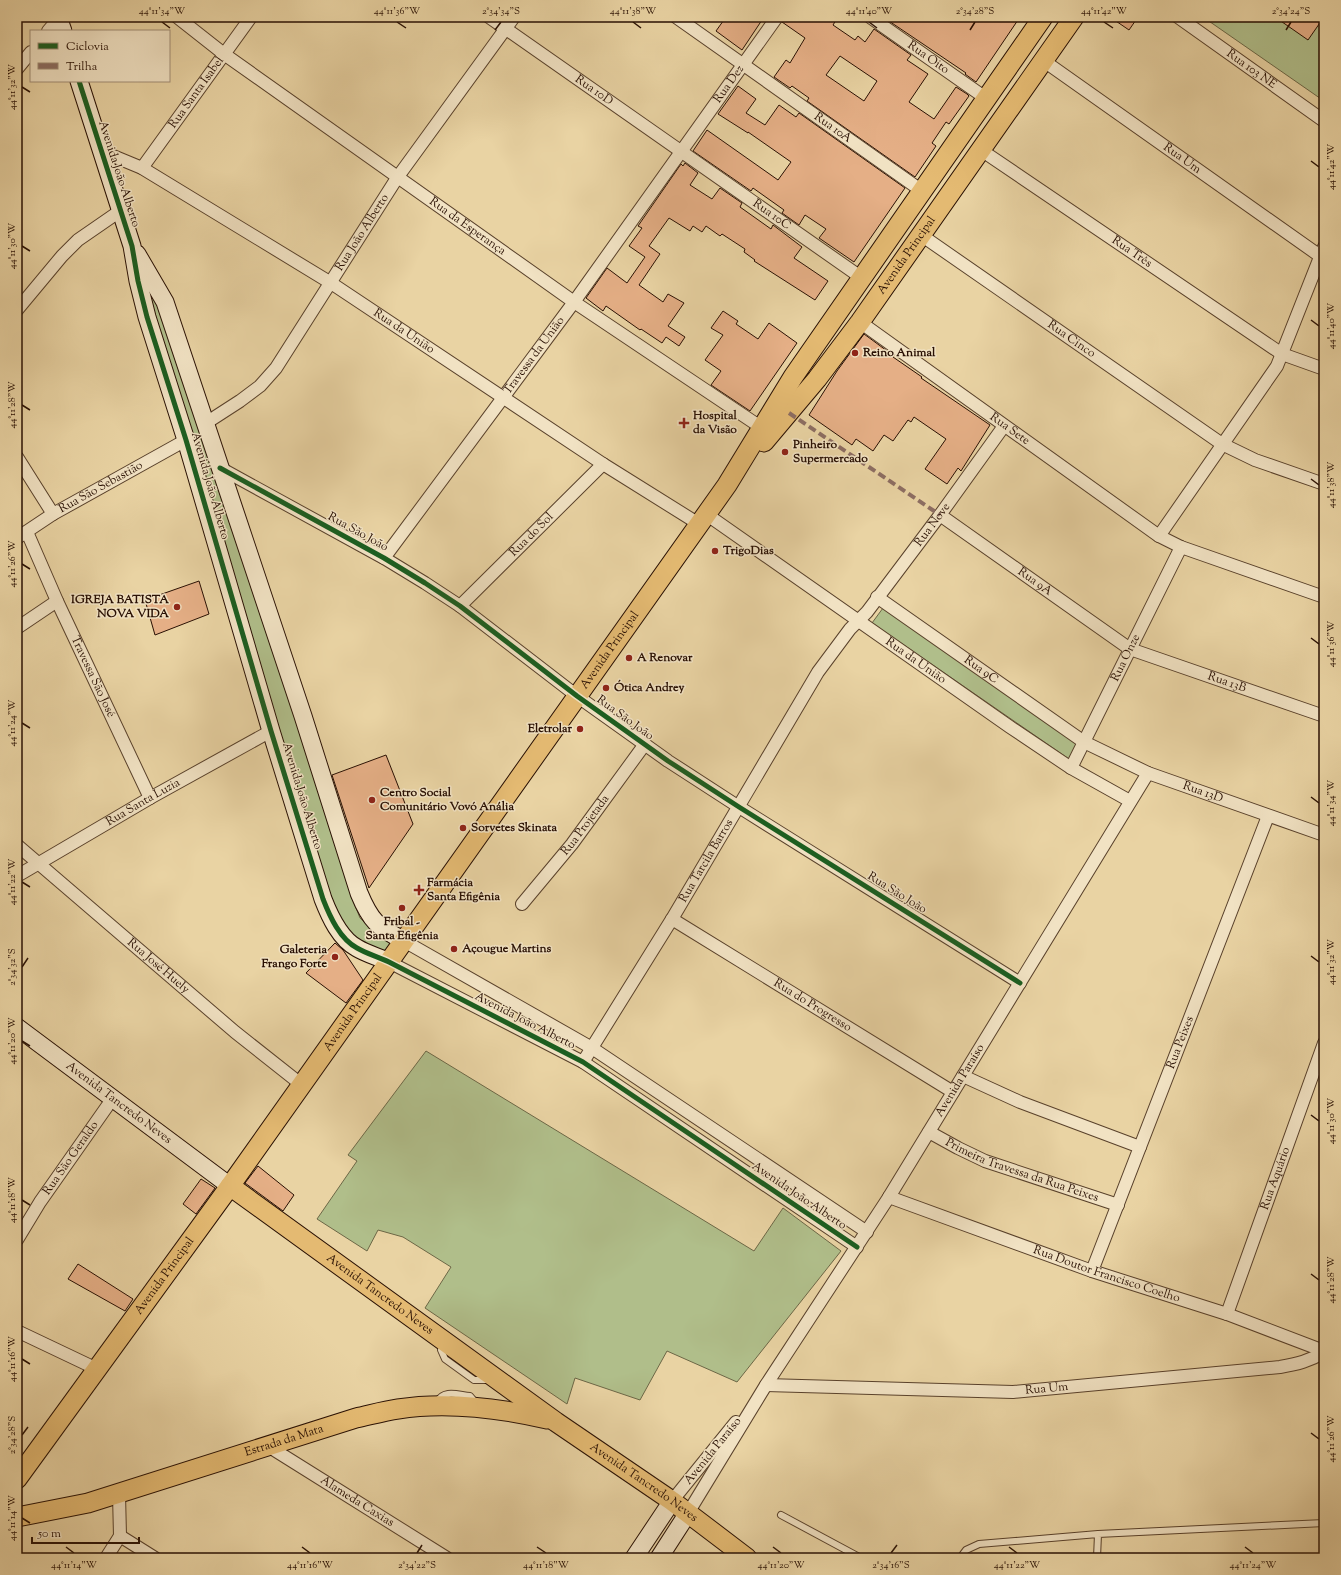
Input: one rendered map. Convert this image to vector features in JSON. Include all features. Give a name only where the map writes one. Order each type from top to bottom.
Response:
[{"type":"main road","name":"Avenida Principal","points":[[727,485],[793,377],[1044,17]]},
{"type":"main road","points":[[1044,60],[1036,56],[1031,49],[1032,44],[1050,17]]},
{"type":"main road","name":"Avenida Principal","points":[[17,1479],[230,1186],[390,962],[702,519],[727,485],[793,408],[860,322],[1074,17]]},
{"type":"main road","name":"Avenida Tancredo Neves","points":[[230,1186],[556,1422],[672,1501],[746,1558]]},
{"type":"main road","points":[[486,1408],[500,1405],[505,1398],[500,1381]]},
{"type":"main road","name":"Estrada da Mata","points":[[17,1517],[88,1503],[356,1418],[398,1408],[436,1405],[486,1408],[556,1422]]},
{"type":"street","name":"Rua da Esperança","points":[[177,17],[224,54],[574,302],[762,428]]},
{"type":"street","name":"Rua Santa Isabel","points":[[142,168],[251,17]]},
{"type":"street","name":"Rua 10D","points":[[489,17],[682,152]]},
{"type":"street","name":"Rua João Alberto","points":[[206,423],[260,386],[276,368],[398,178],[514,17]]},
{"type":"street","name":"Rua 10A","points":[[676,17],[922,191]]},
{"type":"street","name":"Rua Dez","points":[[682,152],[777,17]]},
{"type":"street","name":"Rua Oito","points":[[870,17],[987,99]]},
{"type":"street","name":"Rua 103 NE","points":[[1178,17],[1324,121]]},
{"type":"street","points":[[49,30],[60,21]]},
{"type":"street","points":[[17,69],[30,53]]},
{"type":"street","name":"Rua Um","points":[[1044,60],[1323,253],[1300,306],[1282,354]]},
{"type":"street","name":"Avenida João Alberto","points":[[79,82],[132,246],[138,281],[147,317],[186,440],[271,731],[328,912],[345,938],[356,948],[390,962],[583,1062],[857,1247]]},
{"type":"street","name":"Rua Três","points":[[981,150],[1282,354],[1324,369]]},
{"type":"street","name":"Rua da União","points":[[101,151],[142,168],[331,283],[604,464],[702,519],[857,620],[1071,768],[1130,802]]},
{"type":"street","name":"Rua 10C","points":[[682,152],[862,278]]},
{"type":"street","name":"Travessa da União","points":[[384,558],[574,302],[682,152]]},
{"type":"street","points":[[17,310],[72,245],[120,211]]},
{"type":"street","name":"Rua Cinco","points":[[921,234],[1222,444],[1255,460],[1324,484]]},
{"type":"street","name":"Avenida João Alberto","points":[[132,246],[165,302],[305,723],[359,893],[366,909],[375,923],[384,930],[592,1048],[867,1232]]},
{"type":"street","name":"Rua Sete","points":[[860,322],[1159,536],[1181,547],[1324,597]]},
{"type":"street","points":[[1159,536],[1277,366],[1282,354]]},
{"type":"street","name":"Rua Nove","points":[[857,620],[866,612],[940,515],[1004,426]]},
{"type":"street","name":"Rua São Sebastião","points":[[17,538],[53,514],[186,440]]},
{"type":"street","points":[[17,457],[53,514]]},
{"type":"street","name":"Rua do Sol","points":[[460,606],[604,464]]},
{"type":"street","name":"Rua São João","points":[[220,468],[384,558],[460,606],[577,696],[739,808],[1020,983]]},
{"type":"street","name":"Rua 9A","points":[[940,515],[1130,648]]},
{"type":"street","name":"Travessa São José","points":[[27,532],[57,601],[150,798]]},
{"type":"street","name":"Rua Onze","points":[[1071,768],[1181,547]]},
{"type":"street","name":"Rua 9C","points":[[877,597],[1084,742]]},
{"type":"street","points":[[17,628],[57,601]]},
{"type":"street","name":"Rua Tarcila Barros","points":[[583,1062],[739,808],[818,672],[857,620]]},
{"type":"street","name":"Rua 13B","points":[[1130,648],[1324,716]]},
{"type":"street","name":"Rua Santa Luzia","points":[[17,876],[150,798],[271,731]]},
{"type":"street","name":"Rua 13D","points":[[1084,742],[1148,773],[1324,835]]},
{"type":"street","name":"Rua Projetada","points":[[522,904],[572,844],[645,744]]},
{"type":"street","name":"Avenida Paraíso","points":[[659,1558],[766,1385],[889,1197],[1148,773]]},
{"type":"street","name":"Rua Peixes","points":[[1092,1270],[1268,816]]},
{"type":"street","name":"Rua José Huely","points":[[17,845],[235,1032],[302,1085]]},
{"type":"street","name":"Rua do Progresso","points":[[672,919],[953,1092]]},
{"type":"street","name":"Avenida Tancredo Neves","points":[[17,1027],[230,1186]]},
{"type":"street","name":"Rua Aquário","points":[[1227,1314],[1324,1043]]},
{"type":"street","points":[[963,1076],[1020,1102],[1140,1146]]},
{"type":"street","name":"Rua São Geraldo","points":[[17,1240],[40,1202],[113,1098]]},
{"type":"street","name":"Primeira Travessa da Rua Peixes","points":[[929,1132],[985,1161],[1118,1205]]},
{"type":"street","name":"Rua Doutor Francisco Coelho","points":[[889,1197],[1092,1270],[1227,1314],[1324,1352]]},
{"type":"street","points":[[17,1331],[97,1369]]},
{"type":"street","name":"Rua Um","points":[[766,1385],[1013,1392],[1280,1367],[1300,1364],[1312,1360],[1324,1352]]},
{"type":"street","name":"Avenida Paraíso","points":[[634,1558],[672,1501],[766,1385]]},
{"type":"street","name":"Alameda Caxias","points":[[268,1446],[447,1558]]},
{"type":"street","points":[[106,1558],[120,1536],[119,1494]]},
{"type":"street","points":[[120,1536],[155,1558]]},
{"type":"lane","points":[[781,1515],[861,1558]]},
{"type":"lane","points":[[960,1558],[966,1550],[979,1544],[1098,1534],[1324,1523]]},
{"type":"lane","points":[[1097,1558],[1098,1534]]},
{"type":"green space","points":[[1203,17],[1324,17],[1324,101]]},
{"type":"green space","points":[[139,268],[160,307],[301,728],[352,898],[360,918],[378,935],[391,942],[383,954],[365,944],[349,931],[338,914],[330,896]]},
{"type":"green space","points":[[883,608],[1078,745],[1069,759],[872,623]]},
{"type":"green space","points":[[426,1051],[754,1251],[783,1208],[841,1251],[737,1382],[667,1351],[640,1400],[575,1378],[567,1404],[425,1308],[451,1267],[403,1237],[378,1230],[367,1251],[317,1219],[357,1161],[348,1155]]},
{"type":"building","points":[[726,17],[764,17],[742,50],[716,31]]},
{"type":"building","points":[[784,17],[838,17],[833,25],[855,40],[858,36],[865,42],[874,29],[911,55],[907,60],[928,74],[909,102],[934,119],[956,87],[969,96],[949,124],[946,122],[932,143],[936,146],[915,177],[807,101],[809,98],[792,86],[790,88],[774,77],[786,60],[790,63],[805,38],[782,22]],"holes":[[[840,56],[877,81],[864,101],[826,75]]]},
{"type":"building","points":[[883,17],[1020,17],[976,82],[965,74],[966,73]]},
{"type":"building","points":[[1110,17],[1138,17],[1129,30]]},
{"type":"building","points":[[1275,17],[1324,17],[1308,40]]},
{"type":"building","points":[[738,86],[756,99],[746,113],[765,125],[779,105],[796,117],[799,113],[905,188],[854,262],[819,238],[826,229],[805,215],[799,225],[782,213],[784,210],[753,188],[751,191],[693,151],[707,130],[778,180],[791,162],[748,132],[718,114]]},
{"type":"building","points":[[685,163],[698,173],[690,185],[712,199],[720,188],[742,203],[740,207],[771,229],[773,225],[802,247],[794,258],[828,281],[815,300],[754,261],[755,260],[744,252],[745,249],[722,234],[720,236],[706,226],[702,232],[693,226],[690,231],[669,218],[649,246],[660,254],[639,285],[663,302],[668,294],[684,303],[668,326],[685,337],[679,346],[666,337],[662,343],[641,329],[640,330],[606,306],[603,311],[586,298],[607,268],[627,283],[645,257],[629,246],[642,228],[638,226],[681,164],[683,166]]},
{"type":"building","points":[[723,311],[738,321],[736,324],[758,339],[769,323],[797,343],[750,411],[711,385],[721,371],[705,360],[723,335],[711,328]]},
{"type":"building","points":[[864,334],[894,356],[893,357],[922,377],[921,378],[990,425],[961,471],[958,468],[947,484],[925,469],[946,439],[914,417],[911,422],[908,420],[893,441],[884,435],[873,451],[856,439],[852,445],[809,415],[837,371]]},
{"type":"building","name":"IGREJA BATISTA NOVA VIDA","points":[[199,581],[209,614],[155,635],[145,600]]},
{"type":"building","name":"Centro Social Comunitário Vovó Anália","points":[[386,755],[413,824],[369,888],[332,775]]},
{"type":"building","name":"Galeteria Frango Forte","points":[[335,943],[343,950],[363,980],[346,1003],[306,973]]},
{"type":"building","points":[[258,1166],[294,1195],[283,1211],[245,1183]]},
{"type":"building","points":[[201,1179],[215,1188],[196,1214],[183,1204]]},
{"type":"building","points":[[78,1264],[133,1299],[125,1311],[68,1279]]},
{"type":"marked path","points":[[789,413],[940,515]]},
{"type":"cycle path","points":[[79,82],[132,246],[138,281],[147,317],[186,440],[271,731],[323,899],[336,927],[351,944],[361,950],[389,962],[583,1062],[857,1247]]},
{"type":"cycle path","points":[[220,468],[384,558],[425,583],[460,606],[577,696],[668,761],[1020,983]]},
{"type":"place","name":"Reino Animal","points":[[855,353]]},
{"type":"place","name":"Hospital da Visão","points":[[684,423]]},
{"type":"place","name":"Pinheiro Supermercado","points":[[785,452]]},
{"type":"place","name":"TrigoDias","points":[[715,551]]},
{"type":"place","name":"IGREJA BATISTA NOVA VIDA","points":[[177,607]]},
{"type":"place","name":"A Renovar","points":[[629,658]]},
{"type":"place","name":"Ótica Andrey","points":[[606,688]]},
{"type":"place","name":"Eletrolar","points":[[580,729]]},
{"type":"place","name":"Centro Social Comunitário Vovó Anália","points":[[372,800]]},
{"type":"place","name":"Sorvetes Skinata","points":[[463,828]]},
{"type":"place","name":"Farmácia Santa Efigênia","points":[[419,890]]},
{"type":"place","name":"Fribal - Santa Efigênia","points":[[402,908]]},
{"type":"place","name":"Açougue Martins","points":[[454,949]]},
{"type":"place","name":"Galeteria Frango Forte","points":[[335,957]]}]
